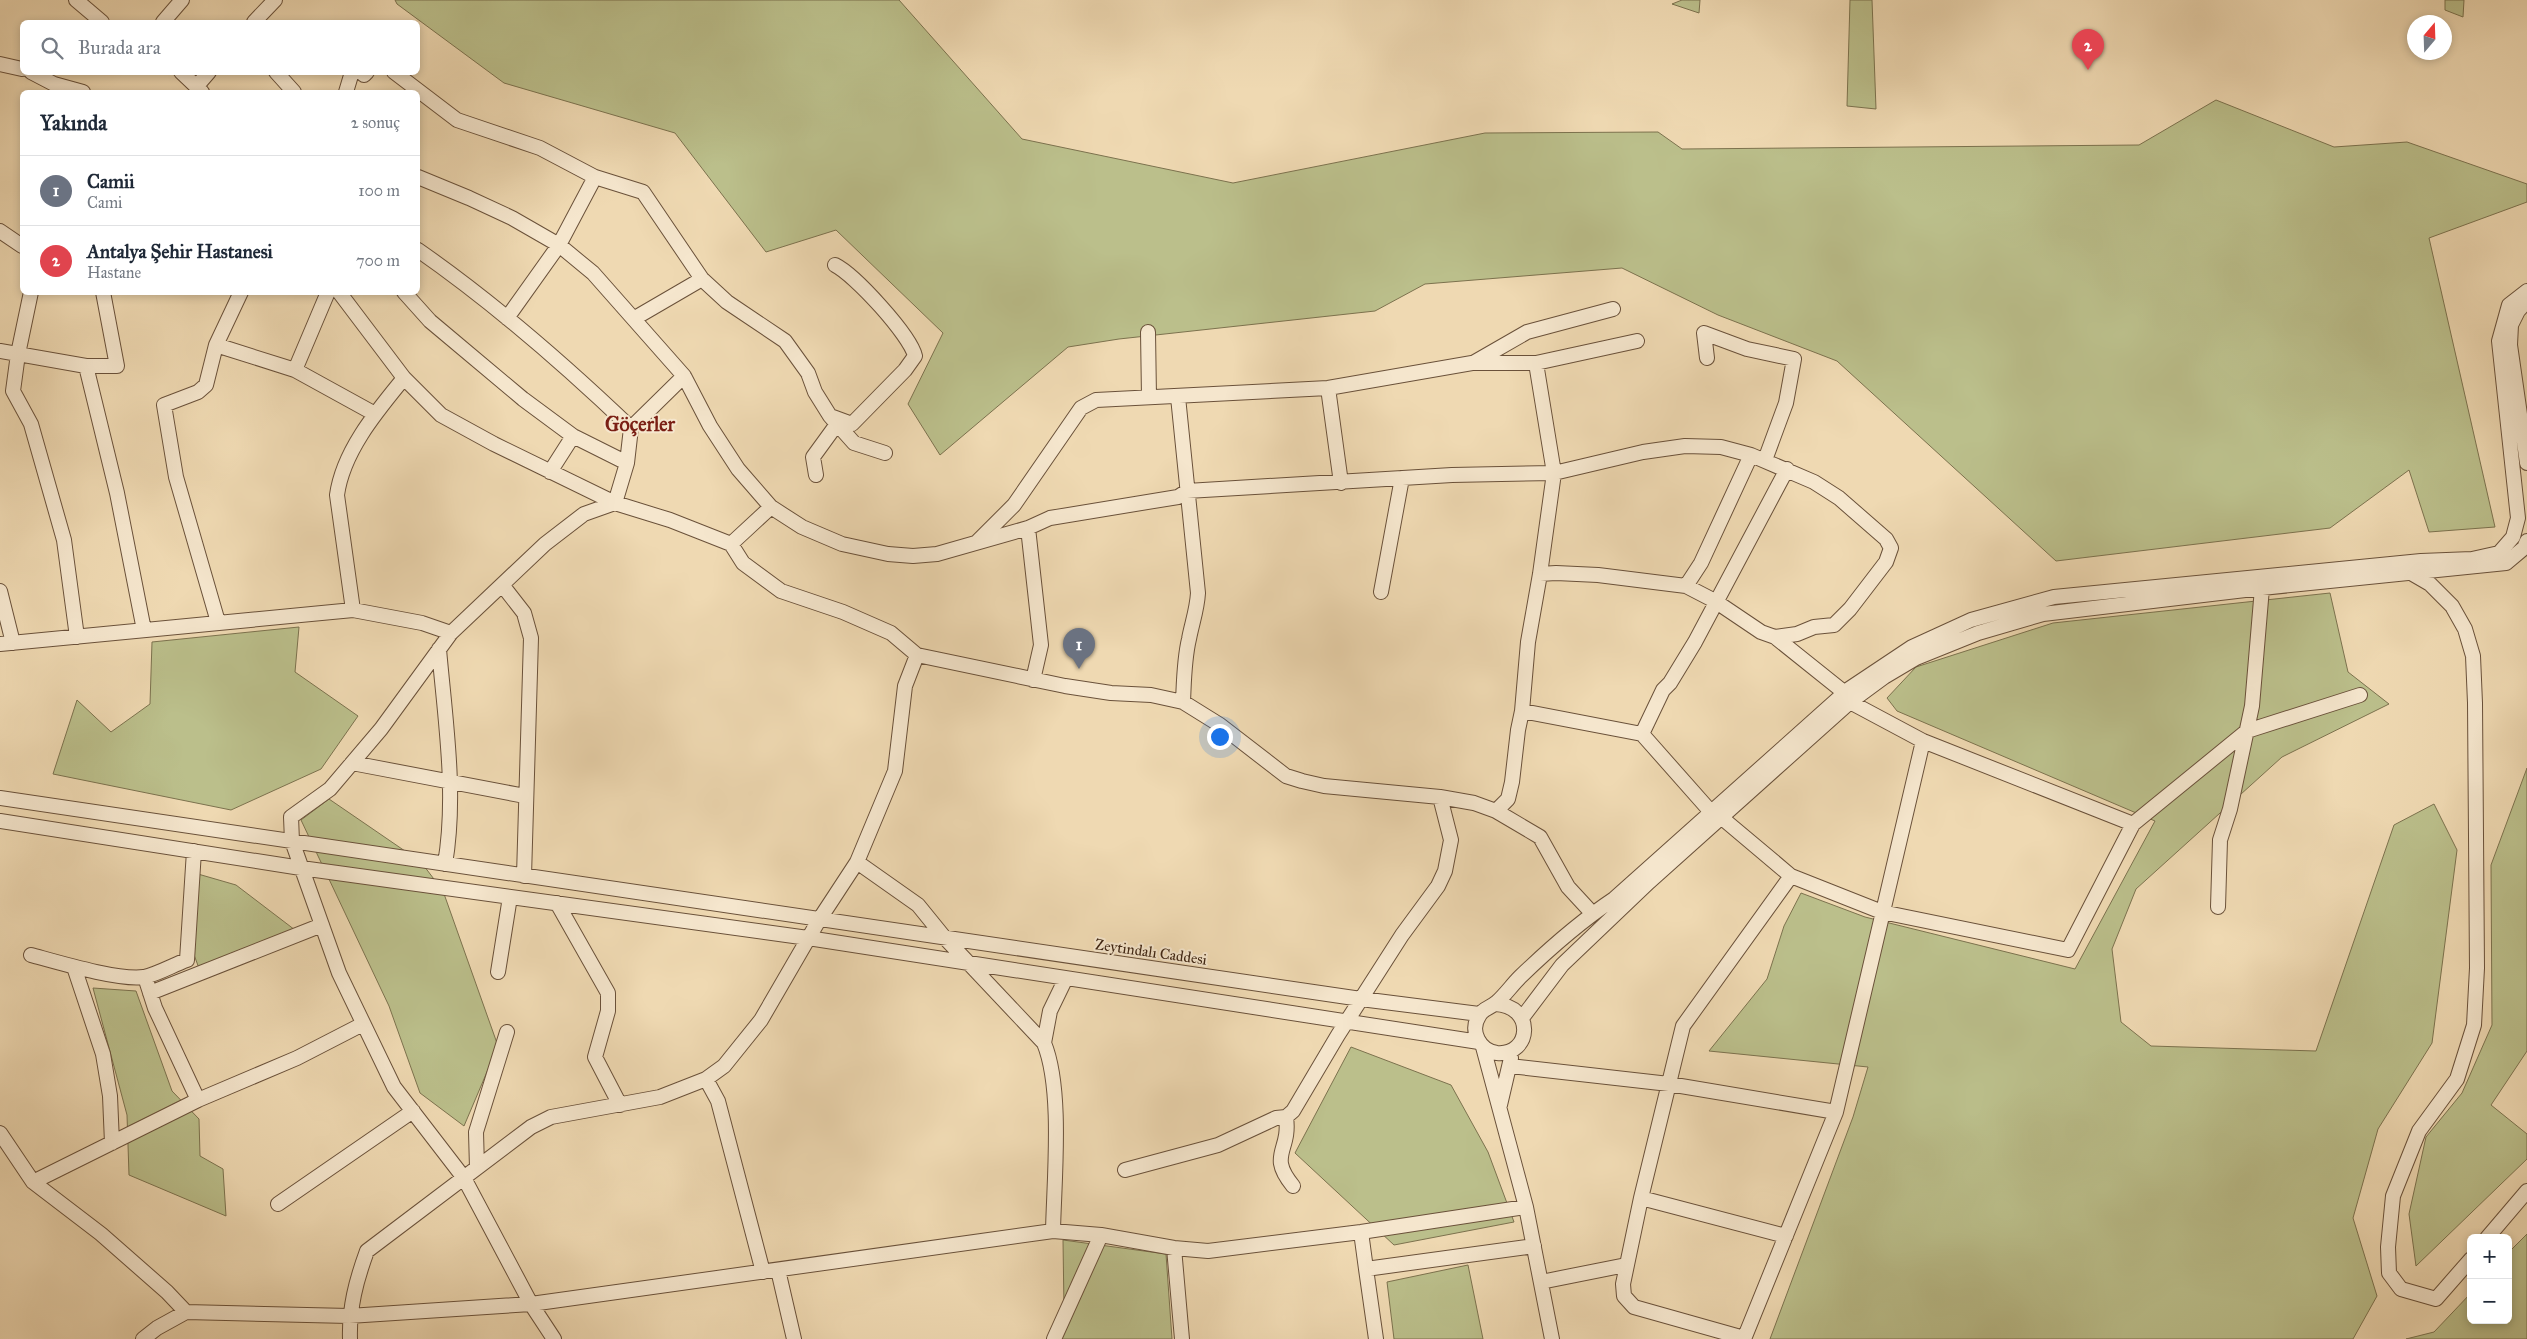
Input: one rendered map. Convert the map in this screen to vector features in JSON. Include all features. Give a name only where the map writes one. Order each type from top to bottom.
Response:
[{"type":"street","points":[[76,0],[100,20]]},
{"type":"street","points":[[256,20],[275,0]]},
{"type":"street","points":[[164,20],[177,2]]},
{"type":"street","points":[[0,64],[20,69]]},
{"type":"street","points":[[35,75],[53,88],[68,90]]},
{"type":"street","points":[[184,75],[199,90],[207,75]]},
{"type":"street","points":[[279,75],[292,90]]},
{"type":"street","points":[[347,90],[351,75]]},
{"type":"street","points":[[398,75],[418,90]]},
{"type":"street","points":[[420,92],[457,120],[540,148],[595,177],[643,192],[702,279],[727,302],[785,341],[808,373],[815,392],[834,420],[854,442],[886,453]]},
{"type":"street","points":[[507,318],[559,244],[595,177]]},
{"type":"street","points":[[420,178],[469,198],[559,244],[593,273],[635,318],[684,376],[710,426],[738,469],[771,507],[802,527],[842,544],[888,554],[913,556],[937,554],[1028,528],[1050,518],[1178,497],[1187,491],[1228,487],[1341,483],[1402,478],[1554,473],[1643,452],[1686,446],[1721,447],[1751,455],[1814,482],[1839,498],[1886,539],[1891,553],[1850,609],[1834,625],[1814,627],[1797,634],[1775,636],[1761,632],[1715,601],[1686,586],[1598,575],[1540,574]]},
{"type":"street","points":[[0,231],[20,245]]},
{"type":"street","points":[[420,252],[507,318],[567,368],[631,428]]},
{"type":"street","points":[[834,265],[846,271],[874,300],[907,339],[913,348],[915,356],[905,370],[852,424],[834,420]]},
{"type":"street","points":[[635,318],[702,279]]},
{"type":"street","points":[[1552,1339],[1526,1207],[1500,1106],[1475,1028],[1479,1014],[1495,1004],[1520,977],[1592,913],[1614,899],[1716,815],[1848,698],[1921,643],[1971,620],[2054,597],[2421,561],[2472,559],[2499,553],[2513,536],[2518,518],[2499,341],[2509,305],[2527,291]]},
{"type":"street","points":[[30,295],[18,354],[13,391],[31,424],[64,540],[77,637]]},
{"type":"street","points":[[0,351],[86,366],[117,366],[104,295]]},
{"type":"street","points":[[218,622],[176,476],[164,405],[194,394],[206,385],[216,345],[240,295]]},
{"type":"street","points":[[295,370],[327,295]]},
{"type":"street","points":[[341,295],[404,378],[441,415],[550,472],[615,503],[670,520],[730,544],[743,563],[782,591],[842,612],[890,633],[917,655],[1033,680],[1111,693],[1151,695],[1183,702],[1220,725],[1286,776],[1324,786],[1440,797],[1474,803],[1496,811],[1540,838],[1568,887],[1592,913]]},
{"type":"street","points":[[407,295],[430,321],[474,359],[572,436],[627,463]]},
{"type":"street","points":[[2527,301],[2518,311],[2511,325],[2510,345],[2527,463]]},
{"type":"street","points":[[1472,363],[1526,332],[1613,309]]},
{"type":"street","points":[[1148,332],[1149,398]]},
{"type":"street","points":[[1707,358],[1704,333],[1747,349],[1794,358],[1786,403],[1765,460]]},
{"type":"street","points":[[976,544],[1014,505],[1081,408],[1096,400],[1328,388],[1472,363],[1536,363],[1637,342]]},
{"type":"street","points":[[216,345],[295,370],[375,414]]},
{"type":"street","points":[[1496,811],[1508,799],[1522,711],[1528,642],[1540,574],[1554,473],[1536,363]]},
{"type":"street","points":[[86,366],[117,493],[144,630]]},
{"type":"street","points":[[615,503],[627,463],[631,428],[684,376]]},
{"type":"street","points":[[353,610],[337,495],[343,469],[375,414],[404,378]]},
{"type":"street","points":[[1328,388],[1341,483]]},
{"type":"street","points":[[1178,397],[1187,491],[1193,527],[1198,593],[1197,614],[1189,639],[1184,666],[1183,702]]},
{"type":"street","points":[[816,475],[812,457],[834,420]]},
{"type":"street","points":[[550,472],[572,436]]},
{"type":"street","points":[[1686,586],[1701,563],[1751,455]]},
{"type":"street","points":[[1642,734],[1663,690],[1695,642],[1715,601],[1787,469]]},
{"type":"street","points":[[1381,592],[1402,478]]},
{"type":"street","points":[[554,1339],[531,1304],[464,1178],[394,1087],[339,973],[292,841],[291,817],[330,789],[381,729],[451,633],[503,586],[545,544],[584,514],[615,503]]},
{"type":"street","points":[[730,544],[771,507]]},
{"type":"street","points":[[1028,528],[1041,644],[1033,680]]},
{"type":"street","points":[[1848,698],[1916,658],[1978,633],[2043,614],[2262,588],[2506,563],[2524,548],[2527,541]]},
{"type":"street","points":[[2411,573],[2430,584],[2452,606],[2465,629],[2473,656],[2477,803],[2477,968],[2474,1025],[2457,1079],[2419,1131],[2393,1196],[2388,1247],[2389,1273],[2401,1289],[2436,1299],[2467,1264]]},
{"type":"street","points":[[503,586],[524,613],[531,638],[524,796],[524,876]]},
{"type":"street","points":[[2218,907],[2220,840],[2230,808],[2252,706],[2262,588]]},
{"type":"street","points":[[0,591],[6,643],[353,610],[422,623],[451,633]]},
{"type":"street","points":[[1775,636],[1848,698],[1924,742],[2133,824]]},
{"type":"street","points":[[439,649],[449,781],[449,844],[445,864]]},
{"type":"street","points":[[350,1339],[349,1316],[356,1281],[367,1251],[531,1127],[551,1117],[660,1097],[706,1079],[724,1066],[762,1020],[808,938],[857,862],[896,771],[905,686],[917,655]]},
{"type":"street","points":[[1522,711],[1642,734],[1716,815],[1791,876],[1882,912],[2068,950],[2133,824],[2247,731],[2360,695]]},
{"type":"street","points":[[1791,876],[1683,1026],[1626,1265],[1624,1296],[1634,1307],[1744,1339],[1836,1112],[1882,912],[1924,742]]},
{"type":"street","points":[[352,763],[524,796]]},
{"type":"street","points":[[1293,1186],[1282,1173],[1279,1163],[1288,1129],[1286,1118],[1306,1092],[1346,1022],[1402,935],[1438,886],[1445,871],[1451,840],[1440,797]]},
{"type":"street","name":"Zeytindalı Caddesi","points":[[0,798],[819,920],[1361,999],[1479,1014]]},
{"type":"street","points":[[1522,1018],[1562,965],[1716,815]]},
{"type":"street","points":[[0,821],[301,868],[808,938],[1481,1044],[1499,1053],[1513,1050],[1518,1045],[1524,1032],[1522,1018],[1510,1007],[1495,1004]]},
{"type":"street","points":[[31,955],[74,967],[132,978],[145,977],[187,960],[194,851]]},
{"type":"street","points":[[857,862],[918,905],[944,937],[1044,1043],[1050,1058],[1053,1082],[1055,1157],[1053,1232]]},
{"type":"street","points":[[498,972],[510,897]]},
{"type":"street","points":[[557,903],[608,993],[608,1011],[594,1057],[620,1105]]},
{"type":"street","points":[[150,994],[322,925]]},
{"type":"street","points":[[74,967],[103,1054],[110,1096],[112,1143]]},
{"type":"street","points":[[145,977],[150,994],[183,1071],[198,1100]]},
{"type":"street","points":[[1044,1043],[1050,1011],[1066,978]]},
{"type":"street","points":[[33,1182],[198,1100],[297,1058],[363,1024]]},
{"type":"street","points":[[478,1168],[476,1132],[507,1032]]},
{"type":"street","points":[[1500,1106],[1513,1050]]},
{"type":"street","points":[[1510,1066],[1670,1084],[1836,1112]]},
{"type":"street","points":[[706,1079],[718,1101],[763,1272]]},
{"type":"street","points":[[278,1204],[413,1111]]},
{"type":"street","points":[[1125,1170],[1218,1145],[1276,1118],[1286,1118]]},
{"type":"street","points":[[0,1133],[33,1182],[101,1234],[167,1292],[186,1312]]},
{"type":"street","points":[[2490,1234],[2527,1191]]},
{"type":"street","points":[[1641,1198],[1786,1236]]},
{"type":"street","points":[[143,1339],[156,1328],[186,1312],[349,1316],[531,1304],[1053,1232],[1101,1235],[1174,1248],[1208,1251],[1360,1232],[1526,1207]]},
{"type":"street","points":[[1360,1232],[1376,1339]]},
{"type":"street","points":[[1054,1339],[1101,1235]]},
{"type":"street","points":[[1366,1269],[1534,1246]]},
{"type":"street","points":[[1174,1248],[1182,1339]]},
{"type":"street","points":[[1541,1282],[1626,1265]]},
{"type":"street","points":[[778,1270],[794,1339]]},
{"type":"green space","points":[[395,0],[899,0],[1022,139],[1233,183],[1485,133],[1658,132],[1682,149],[2139,145],[2216,100],[2334,147],[2407,142],[2527,184],[2527,202],[2429,238],[2495,527],[2429,532],[2409,470],[2330,528],[2056,561],[1837,361],[1718,315],[1622,268],[1425,284],[1375,311],[1119,339],[1068,347],[940,455],[908,404],[943,333],[836,230],[766,252],[675,133],[504,83],[397,4]]},
{"type":"green space","points":[[1682,0],[1700,0],[1699,13],[1672,4]]},
{"type":"green space","points":[[1850,0],[1872,0],[1876,109],[1847,106]]},
{"type":"green space","points":[[2445,0],[2464,0],[2463,17],[2445,10]]},
{"type":"green space","points":[[2330,593],[2348,672],[2389,704],[2282,757],[2136,889],[2112,949],[2121,1022],[2151,1046],[2316,1051],[2394,825],[2434,804],[2457,850],[2432,1043],[2378,1129],[2353,1218],[2377,1296],[2353,1339],[1770,1339],[1853,1117],[1868,1067],[1709,1051],[1767,979],[1784,926],[1801,893],[1865,917],[2075,969],[2155,821],[1897,711],[1887,698],[1916,667],[2053,623]]},
{"type":"green space","points":[[299,627],[295,672],[358,716],[321,769],[231,810],[53,774],[77,700],[111,732],[150,704],[152,642]]},
{"type":"green space","points":[[2527,768],[2527,1051],[2491,1105],[2527,1134],[2527,1159],[2416,1266],[2409,1214],[2426,1137],[2462,1093],[2492,1025],[2491,865]]},
{"type":"green space","points":[[329,799],[421,862],[443,891],[498,1046],[464,1126],[420,1093],[389,1006],[301,820]]},
{"type":"green space","points":[[198,874],[236,885],[295,930],[200,971],[190,944]]},
{"type":"green space","points":[[93,988],[136,991],[172,1091],[199,1119],[200,1156],[223,1169],[226,1216],[129,1175],[127,1115]]},
{"type":"green space","points":[[1351,1047],[1451,1085],[1488,1152],[1514,1222],[1394,1245],[1295,1153]]},
{"type":"green space","points":[[2527,1234],[2527,1339],[2406,1339],[2434,1332],[2467,1297],[2467,1324],[2512,1324],[2512,1249]]},
{"type":"green space","points":[[1063,1240],[1166,1254],[1172,1339],[1059,1339],[1064,1309]]},
{"type":"green space","points":[[1468,1265],[1483,1339],[1394,1339],[1387,1282]]},
{"type":"place","name":"Antalya Şehir Hastanesi","points":[[2088,70]]},
{"type":"place","name":"Camii","points":[[1079,669]]},
{"type":"district","name":"Göçerler","points":[[640,424]]}]
